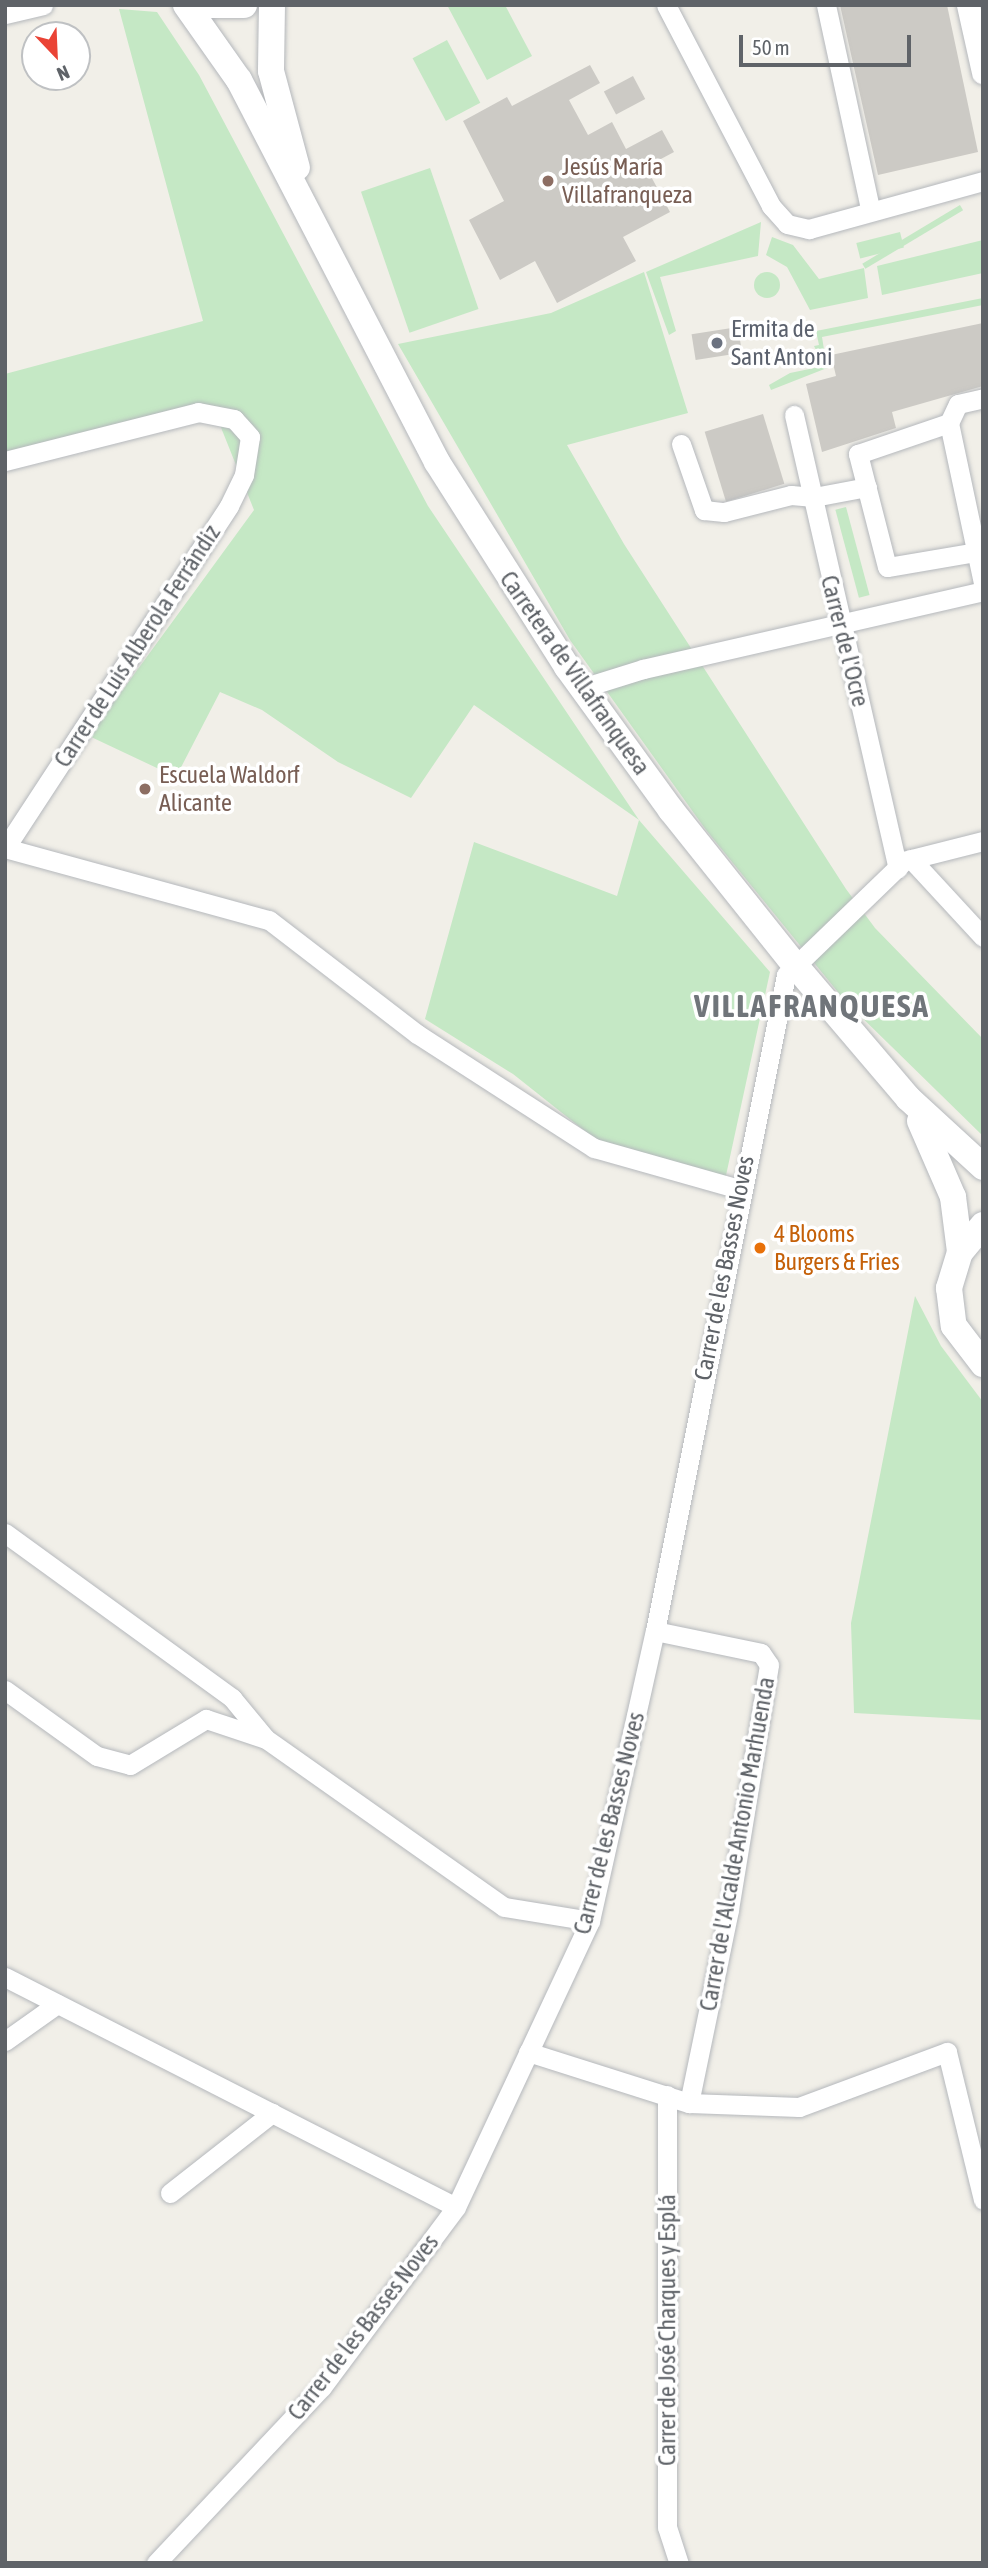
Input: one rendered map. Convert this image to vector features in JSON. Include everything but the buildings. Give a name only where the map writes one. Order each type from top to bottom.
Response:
[{"type":"main road","name":"Carretera de Villafranquesa","points":[[186,5],[239,80],[437,462],[582,688],[794,964],[908,1098],[983,1167]]},
{"type":"main road","points":[[199,5],[244,5]]},
{"type":"main road","name":"Carretera de Villafranquesa","points":[[272,5],[273,82],[305,207]]},
{"type":"main road","name":"Carretera de Villafranquesa","points":[[908,1098],[946,1177],[960,1252]]},
{"type":"main road","points":[[983,1225],[960,1252],[949,1288],[950,1307],[963,1343],[983,1364]]},
{"type":"street","points":[[5,14],[43,5]]},
{"type":"street","points":[[666,5],[771,206],[787,224],[808,229],[870,208],[983,181]]},
{"type":"street","points":[[826,5],[870,208]]},
{"type":"street","points":[[968,5],[983,72]]},
{"type":"street","points":[[983,398],[958,404],[949,423],[983,583]]},
{"type":"street","name":"Carrer de Luis Alberola Ferrándiz","points":[[5,461],[198,412],[234,419],[250,437],[244,475],[229,506],[5,848]]},
{"type":"street","name":"Carrer de l'Ocre","points":[[794,415],[841,623],[904,864],[983,937]]},
{"type":"street","points":[[949,423],[858,454],[887,567],[976,552]]},
{"type":"street","points":[[681,444],[704,510],[724,512],[790,495],[814,497],[867,488]]},
{"type":"street","points":[[582,688],[841,623],[983,591]]},
{"type":"street","points":[[904,864],[983,841]]},
{"type":"street","points":[[5,848],[269,920],[417,1034],[594,1147],[739,1188]]},
{"type":"street","name":"Carrer de les Basses Noves","points":[[156,2563],[322,2386],[456,2207],[590,1921],[655,1631],[779,990],[794,964],[904,864]]},
{"type":"street","points":[[5,1533],[232,1698],[266,1739],[504,1908],[590,1921]]},
{"type":"street","name":"Carrer de l'Alcalde Antonio Marhuenda","points":[[655,1631],[761,1653],[769,1665],[729,1910],[689,2103]]},
{"type":"street","points":[[5,1690],[97,1756],[130,1765],[206,1719],[266,1739]]},
{"type":"street","points":[[5,1977],[456,2207]]},
{"type":"street","points":[[5,2041],[57,2004]]},
{"type":"street","points":[[528,2052],[689,2103],[799,2107],[947,2052],[983,2200]]},
{"type":"street","name":"Carrer de José Charques y Esplá","points":[[667,2095],[667,2527],[679,2563]]},
{"type":"street","points":[[170,2193],[272,2113]]},
{"type":"green space","points":[[447,5],[505,5],[532,56],[487,80]]},
{"type":"green space","points":[[119,9],[157,12],[199,75],[428,506],[639,820],[474,705],[411,798],[338,762],[262,710],[220,692],[176,777],[89,736],[254,510],[216,415],[5,462],[5,374],[203,321]]},
{"type":"green space","points":[[447,40],[480,103],[446,121],[413,58]]},
{"type":"green space","points":[[430,168],[479,309],[409,333],[361,192]]},
{"type":"green space","points":[[960,205],[963,210],[865,269],[862,264]]},
{"type":"green space","points":[[761,222],[758,256],[660,277],[676,331],[669,335],[646,272]]},
{"type":"green space","points":[[900,232],[904,248],[860,258],[856,243]]},
{"type":"green space","points":[[772,237],[793,245],[819,279],[864,268],[868,298],[810,310],[787,267],[766,255]]},
{"type":"green space","points":[[983,240],[983,273],[882,295],[877,266]]},
{"type":"green space","points":[[644,272],[688,413],[567,445],[624,544],[846,889],[875,928],[983,1039],[983,1136],[846,1002],[706,830],[570,640],[398,344],[551,313]]},
{"type":"green space","points":[[767,272],[776,276],[780,285],[776,294],[767,298],[758,294],[754,285],[758,276]]},
{"type":"green space","points":[[983,298],[983,305],[822,337],[827,368],[771,390],[769,385],[790,373],[824,366],[814,346],[819,345],[816,331]]},
{"type":"green space","points":[[846,507],[870,595],[859,598],[835,510]]},
{"type":"green space","points":[[639,820],[770,972],[725,1180],[600,1143],[513,1074],[425,1019],[474,842],[617,896]]},
{"type":"green space","points":[[915,1296],[941,1346],[983,1402],[983,1720],[854,1713],[851,1623]]},
{"type":"place","name":"Jesús María Villafranqueza","points":[[548,181]]},
{"type":"place","name":"Ermita de Sant Antoni","points":[[717,343]]},
{"type":"place","name":"Escuela Waldorf Alicante","points":[[145,789]]},
{"type":"place","name":"4 Blooms Burgers & Fries","points":[[760,1248]]},
{"type":"district","name":"VILLAFRANQUESA","points":[[812,1006]]}]
